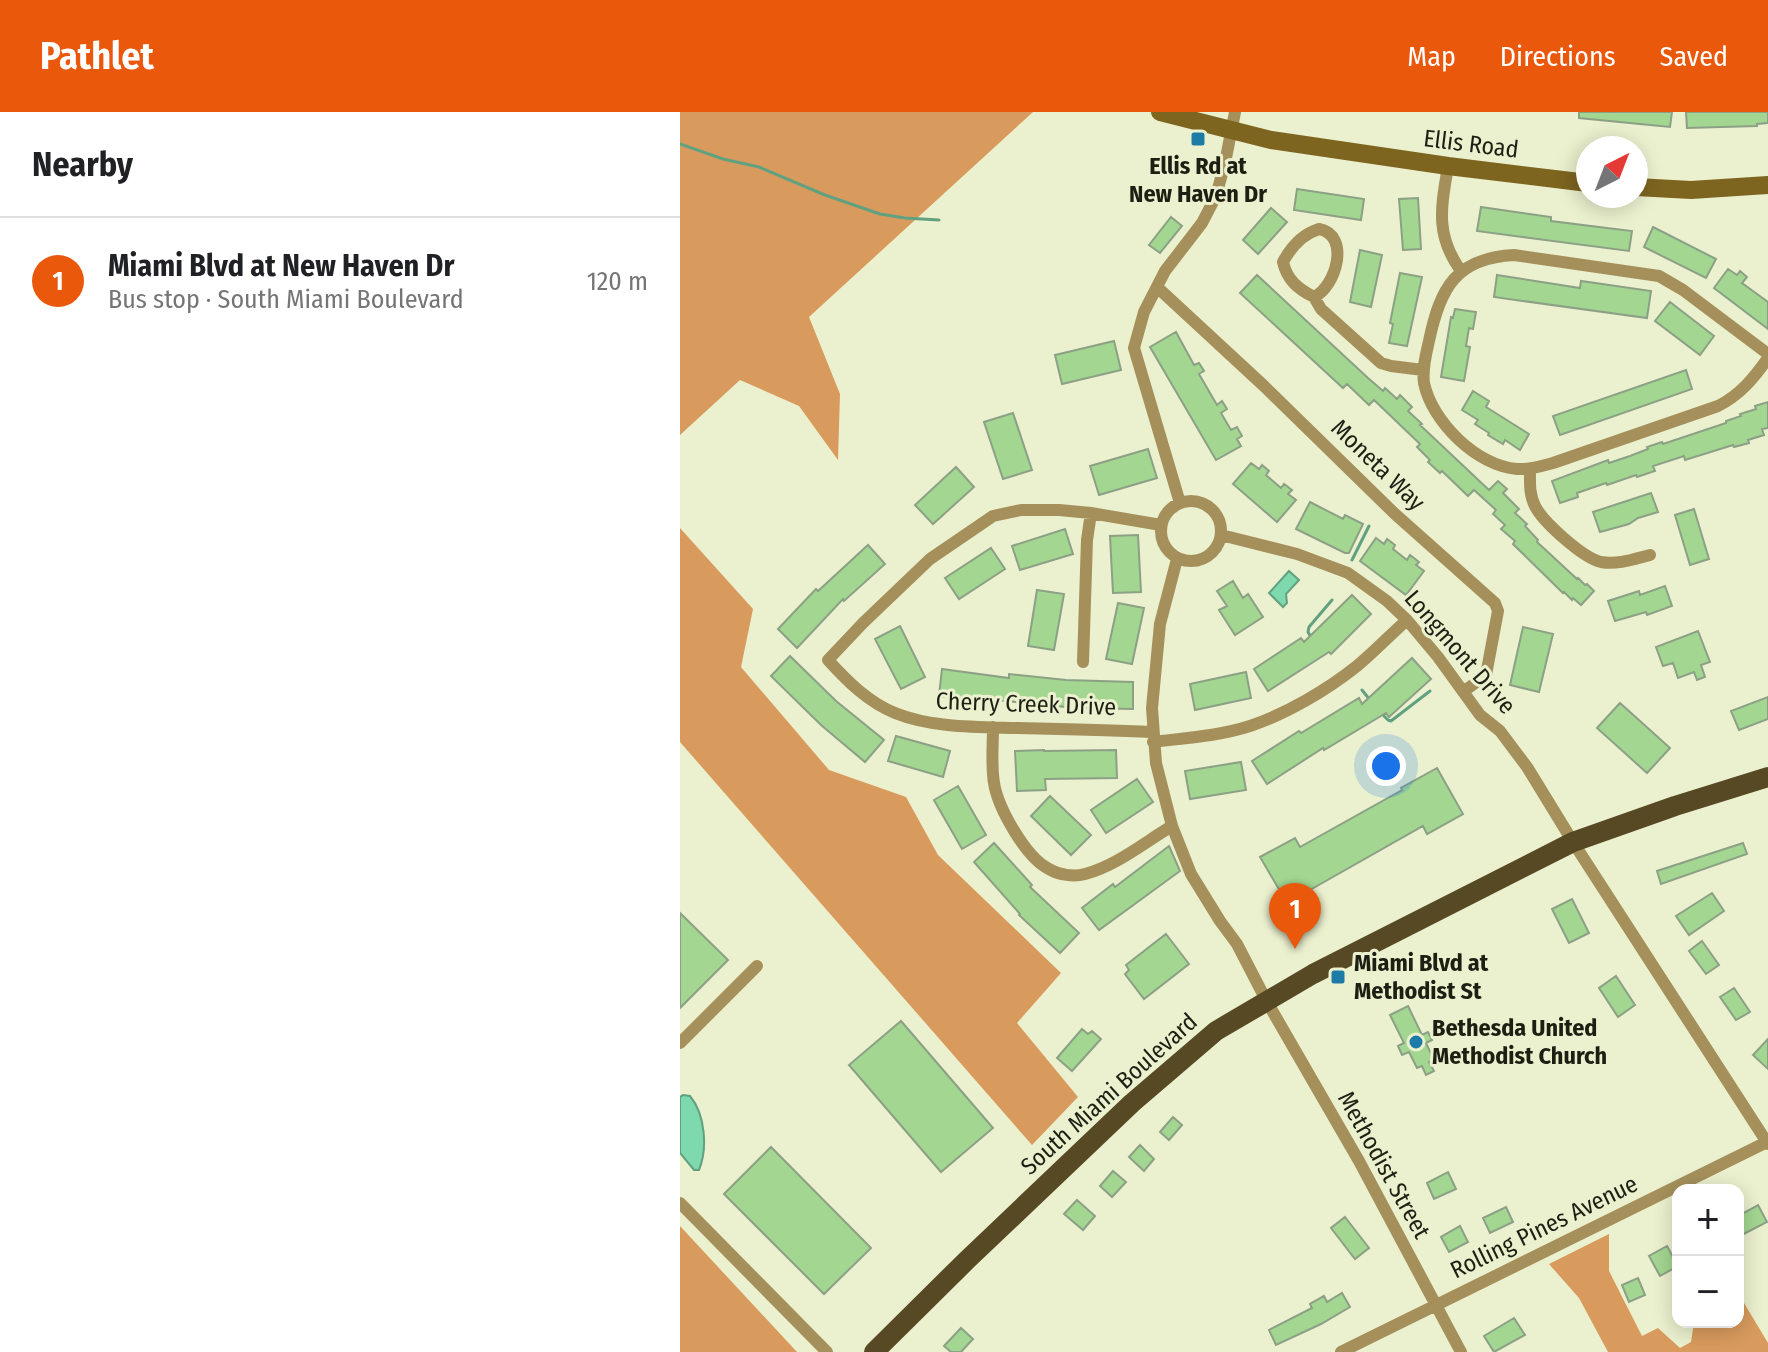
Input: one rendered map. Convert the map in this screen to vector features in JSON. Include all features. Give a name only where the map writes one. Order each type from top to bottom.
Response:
[{"type":"main road","name":"Ellis Road","points":[[1160,112],[1233,121],[1271,140],[1576,182]]},
{"type":"main road","points":[[1648,188],[1691,190],[1768,185]]},
{"type":"main road","name":"South Miami Boulevard","points":[[874,1352],[1162,1076],[1216,1031],[1313,974],[1573,842],[1768,777]]},
{"type":"street","points":[[1180,503],[1134,348],[1144,312],[1165,271],[1202,223],[1216,196],[1233,121]]},
{"type":"street","points":[[1448,166],[1441,223],[1444,241],[1461,271]]},
{"type":"street","points":[[1314,297],[1326,289],[1331,280],[1338,252],[1333,236],[1319,229],[1301,238],[1283,262],[1291,280],[1314,297],[1321,309],[1381,363],[1423,370]]},
{"type":"street","points":[[1514,255],[1659,276],[1683,290],[1768,356],[1744,388],[1728,402],[1553,463],[1530,469],[1496,465],[1472,451],[1452,432],[1434,410],[1425,384],[1423,370],[1434,313],[1445,290],[1461,271],[1489,259],[1514,255]]},
{"type":"street","name":"Moneta Way","points":[[1157,287],[1395,514],[1495,603],[1498,611],[1486,675],[1463,692]]},
{"type":"street","points":[[1530,469],[1530,490],[1535,506],[1583,554],[1593,560],[1613,563],[1650,555]]},
{"type":"street","points":[[1191,501],[1210,507],[1221,525],[1219,544],[1206,558],[1196,562],[1177,559],[1163,545],[1161,525],[1171,508],[1180,503],[1191,501]]},
{"type":"street","name":"Cherry Creek Drive","points":[[1161,525],[1059,510],[1021,510],[993,516],[930,559],[828,660],[846,681],[871,700],[919,722],[1153,737],[1224,732],[1269,719],[1339,679],[1407,620]]},
{"type":"street","points":[[1083,662],[1087,540],[1091,513]]},
{"type":"street","name":"Longmont Drive","points":[[1221,535],[1297,554],[1348,573],[1407,620],[1480,715],[1500,731],[1527,767],[1767,1143]]},
{"type":"street","name":"Methodist Street","points":[[1177,559],[1160,624],[1153,685],[1153,737],[1162,794],[1172,826],[1191,874],[1237,944],[1359,1161],[1461,1352]]},
{"type":"street","points":[[993,727],[994,784],[1004,813],[1026,849],[1048,869],[1066,875],[1084,874],[1111,863],[1172,826]]},
{"type":"street","points":[[680,1043],[757,966]]},
{"type":"street","name":"Rolling Pines Avenue","points":[[1341,1352],[1767,1143]]},
{"type":"street","points":[[680,1203],[827,1352]]},
{"type":"shaded area","points":[[680,112],[1033,112],[809,317],[840,394],[838,460],[799,406],[740,380],[680,435]]},
{"type":"shaded area","points":[[680,528],[753,609],[741,667],[829,770],[906,797],[938,855],[1061,973],[1017,1023],[1078,1097],[1032,1145],[680,742]]},
{"type":"shaded area","points":[[1289,571],[1299,580],[1286,594],[1287,603],[1283,607],[1269,593]]},
{"type":"shaded area","points":[[690,1096],[695,1103],[702,1122],[704,1152],[699,1170],[694,1170],[680,1153],[680,1097]]},
{"type":"shaded area","points":[[680,1226],[797,1352],[680,1352]]},
{"type":"shaded area","points":[[1609,1234],[1609,1271],[1642,1336],[1658,1328],[1680,1348],[1691,1342],[1693,1328],[1744,1328],[1744,1303],[1768,1343],[1768,1352],[1608,1352],[1579,1298],[1549,1264]]},
{"type":"building","points":[[1579,112],[1672,112],[1670,127],[1579,118]]},
{"type":"building","points":[[1686,112],[1768,112],[1768,123],[1687,128]]},
{"type":"building","points":[[1297,189],[1364,199],[1361,220],[1294,210]]},
{"type":"building","points":[[1418,198],[1421,249],[1403,250],[1399,199]]},
{"type":"building","points":[[1481,207],[1551,217],[1551,221],[1632,231],[1629,251],[1477,231]]},
{"type":"building","points":[[1271,208],[1287,222],[1258,254],[1243,240]]},
{"type":"building","points":[[1171,217],[1182,226],[1160,253],[1149,245]]},
{"type":"building","points":[[1653,227],[1716,259],[1706,278],[1644,247]]},
{"type":"building","points":[[1360,250],[1382,255],[1371,307],[1350,302]]},
{"type":"building","points":[[1728,269],[1737,275],[1740,271],[1747,277],[1742,283],[1768,302],[1768,329],[1714,288]]},
{"type":"building","points":[[1400,273],[1422,277],[1407,346],[1389,343]]},
{"type":"building","points":[[1257,275],[1383,391],[1385,388],[1397,399],[1400,395],[1412,407],[1408,411],[1420,425],[1489,490],[1498,481],[1507,489],[1503,493],[1519,509],[1515,513],[1527,524],[1525,526],[1537,542],[1594,591],[1581,605],[1563,593],[1513,544],[1515,541],[1501,529],[1505,525],[1493,514],[1496,510],[1474,490],[1468,496],[1442,471],[1440,473],[1417,447],[1420,444],[1374,400],[1369,405],[1347,384],[1343,388],[1240,293]]},
{"type":"building","points":[[1497,275],[1580,288],[1581,281],[1651,291],[1647,318],[1494,297]]},
{"type":"building","points":[[1670,302],[1714,336],[1700,355],[1655,321]]},
{"type":"building","points":[[1455,309],[1476,312],[1473,329],[1469,328],[1466,346],[1470,347],[1464,381],[1441,377]]},
{"type":"building","points":[[1176,332],[1194,365],[1199,363],[1204,371],[1199,374],[1217,405],[1222,401],[1227,409],[1221,413],[1231,430],[1237,427],[1242,436],[1237,439],[1241,446],[1216,460],[1150,347]]},
{"type":"building","points":[[1114,341],[1121,370],[1062,384],[1055,355]]},
{"type":"building","points":[[1686,370],[1692,389],[1560,435],[1553,416]]},
{"type":"building","points":[[1473,391],[1489,401],[1486,407],[1529,434],[1520,450],[1505,440],[1503,444],[1488,435],[1475,424],[1478,420],[1462,410]]},
{"type":"building","points":[[1768,402],[1768,428],[1762,429],[1764,435],[1748,440],[1749,443],[1685,460],[1684,456],[1653,466],[1655,471],[1606,483],[1560,503],[1552,481],[1726,423]]},
{"type":"building","points":[[1013,413],[1032,470],[1003,479],[984,422]]},
{"type":"building","points":[[1148,449],[1157,478],[1099,495],[1090,466]]},
{"type":"building","points":[[1251,463],[1259,469],[1262,465],[1269,471],[1266,475],[1281,488],[1284,484],[1292,490],[1288,494],[1296,500],[1277,522],[1233,484]]},
{"type":"building","points":[[956,467],[974,487],[933,524],[915,505]]},
{"type":"building","points":[[1651,493],[1658,512],[1600,532],[1593,512]]},
{"type":"building","points":[[1310,502],[1343,519],[1345,515],[1363,524],[1349,553],[1296,529]]},
{"type":"building","points":[[1694,509],[1709,559],[1690,565],[1675,515]]},
{"type":"building","points":[[1065,529],[1073,554],[1020,570],[1012,546]]},
{"type":"building","points":[[1138,535],[1141,592],[1113,593],[1110,536]]},
{"type":"building","points":[[1376,538],[1384,544],[1387,539],[1395,545],[1393,549],[1407,560],[1410,555],[1424,571],[1406,595],[1360,561]]},
{"type":"building","points":[[868,545],[885,564],[843,599],[797,648],[778,629],[816,589],[818,591]]},
{"type":"building","points":[[991,548],[1005,569],[959,599],[945,578]]},
{"type":"building","points":[[1233,581],[1243,598],[1248,594],[1263,617],[1235,635],[1219,610],[1227,606],[1217,591]]},
{"type":"building","points":[[1665,586],[1672,606],[1615,621],[1608,601]]},
{"type":"building","points":[[1037,590],[1064,594],[1054,650],[1028,646]]},
{"type":"building","points":[[1352,595],[1371,614],[1331,654],[1329,652],[1268,691],[1254,669],[1301,638],[1304,642]]},
{"type":"building","points":[[1118,603],[1144,608],[1132,664],[1106,659]]},
{"type":"building","points":[[900,626],[925,677],[901,689],[875,639]]},
{"type":"building","points":[[1523,627],[1553,634],[1539,692],[1510,685]]},
{"type":"building","points":[[1698,631],[1710,662],[1701,665],[1705,677],[1697,680],[1694,672],[1678,678],[1673,663],[1663,666],[1656,647]]},
{"type":"building","points":[[790,656],[836,701],[884,740],[865,762],[821,725],[771,676]]},
{"type":"building","points":[[1412,658],[1431,679],[1389,717],[1386,713],[1267,784],[1252,761],[1359,698],[1362,704]]},
{"type":"building","points":[[942,669],[1009,678],[1009,674],[1133,682],[1133,709],[1076,708],[995,700],[995,703],[939,696]]},
{"type":"building","points":[[1246,672],[1251,698],[1195,710],[1190,684]]},
{"type":"building","points":[[1768,697],[1768,719],[1739,730],[1731,711]]},
{"type":"building","points":[[1620,703],[1670,748],[1647,773],[1597,728]]},
{"type":"building","points":[[896,736],[950,751],[943,777],[888,761]]},
{"type":"building","points":[[1116,750],[1117,778],[1045,779],[1046,790],[1017,791],[1015,751]]},
{"type":"building","points":[[1241,762],[1246,790],[1190,799],[1185,771]]},
{"type":"building","points":[[1437,768],[1463,814],[1427,834],[1423,826],[1287,903],[1260,857],[1295,838],[1300,847]]},
{"type":"building","points":[[1137,779],[1153,802],[1106,833],[1091,810]]},
{"type":"building","points":[[958,786],[986,835],[962,849],[934,800]]},
{"type":"building","points":[[1050,796],[1091,835],[1071,855],[1031,816]]},
{"type":"building","points":[[994,843],[1032,885],[1030,887],[1079,933],[1060,953],[1019,915],[974,862]]},
{"type":"building","points":[[1743,843],[1747,854],[1661,884],[1657,871]]},
{"type":"building","points":[[1169,846],[1180,871],[1099,930],[1082,908]]},
{"type":"building","points":[[1712,893],[1724,911],[1689,935],[1676,916]]},
{"type":"building","points":[[1572,899],[1589,933],[1569,943],[1552,909]]},
{"type":"building","points":[[680,913],[728,960],[680,1008]]},
{"type":"building","points":[[1166,934],[1189,964],[1144,999],[1125,974],[1129,970],[1126,965]]},
{"type":"building","points":[[1702,941],[1719,965],[1706,974],[1689,951]]},
{"type":"building","points":[[1616,976],[1635,1005],[1618,1017],[1599,988]]},
{"type":"building","points":[[1734,988],[1750,1012],[1736,1020],[1720,997]]},
{"type":"building","name":"Bethesda United Methodist Church","points":[[1408,1006],[1422,1035],[1428,1032],[1432,1040],[1426,1043],[1434,1060],[1429,1062],[1434,1071],[1426,1075],[1422,1066],[1417,1068],[1409,1052],[1402,1055],[1398,1046],[1404,1043],[1390,1015]]},
{"type":"building","points":[[901,1021],[993,1128],[941,1172],[849,1065]]},
{"type":"building","points":[[1082,1029],[1088,1034],[1092,1031],[1101,1039],[1072,1071],[1057,1058]]},
{"type":"building","points":[[1768,1039],[1768,1069],[1753,1055]]},
{"type":"building","points":[[1173,1117],[1182,1125],[1169,1140],[1160,1132]]},
{"type":"building","points":[[1140,1145],[1154,1159],[1144,1171],[1129,1157]]},
{"type":"building","points":[[771,1147],[871,1248],[824,1294],[724,1194]]},
{"type":"building","points":[[1113,1171],[1126,1182],[1112,1197],[1100,1186]]},
{"type":"building","points":[[1448,1172],[1456,1189],[1434,1199],[1427,1183]]},
{"type":"building","points":[[1077,1200],[1095,1216],[1083,1230],[1064,1214]]},
{"type":"building","points":[[1758,1205],[1767,1222],[1744,1234],[1744,1213]]},
{"type":"building","points":[[1506,1207],[1513,1222],[1490,1233],[1483,1218]]},
{"type":"building","points":[[1345,1217],[1369,1248],[1355,1259],[1331,1228]]},
{"type":"building","points":[[1460,1226],[1468,1242],[1449,1252],[1441,1237]]},
{"type":"building","points":[[1667,1246],[1672,1255],[1672,1269],[1660,1276],[1649,1256]]},
{"type":"building","points":[[1638,1278],[1645,1295],[1629,1302],[1622,1285]]},
{"type":"building","points":[[1342,1293],[1350,1307],[1276,1345],[1269,1330],[1312,1308],[1310,1304],[1324,1296],[1327,1302]]},
{"type":"building","points":[[1514,1318],[1525,1335],[1494,1352],[1484,1336]]},
{"type":"building","points":[[961,1328],[973,1339],[961,1352],[951,1352],[944,1346]]},
{"type":"waterway","points":[[680,144],[759,167],[880,214],[939,220]]},
{"type":"waterway","points":[[1352,560],[1369,526]]},
{"type":"waterway","points":[[1312,639],[1309,627],[1332,600]]},
{"type":"waterway","points":[[1362,690],[1370,700]]},
{"type":"waterway","points":[[1380,712],[1391,721],[1430,691]]},
{"type":"place","name":"Ellis Rd at New Haven Dr","points":[[1198,139]]},
{"type":"place","name":"Miami Blvd at New Haven Dr","points":[[1295,949]]},
{"type":"place","name":"Miami Blvd at Methodist St","points":[[1338,977]]},
{"type":"place","name":"Bethesda United Methodist Church","points":[[1416,1042]]}]
